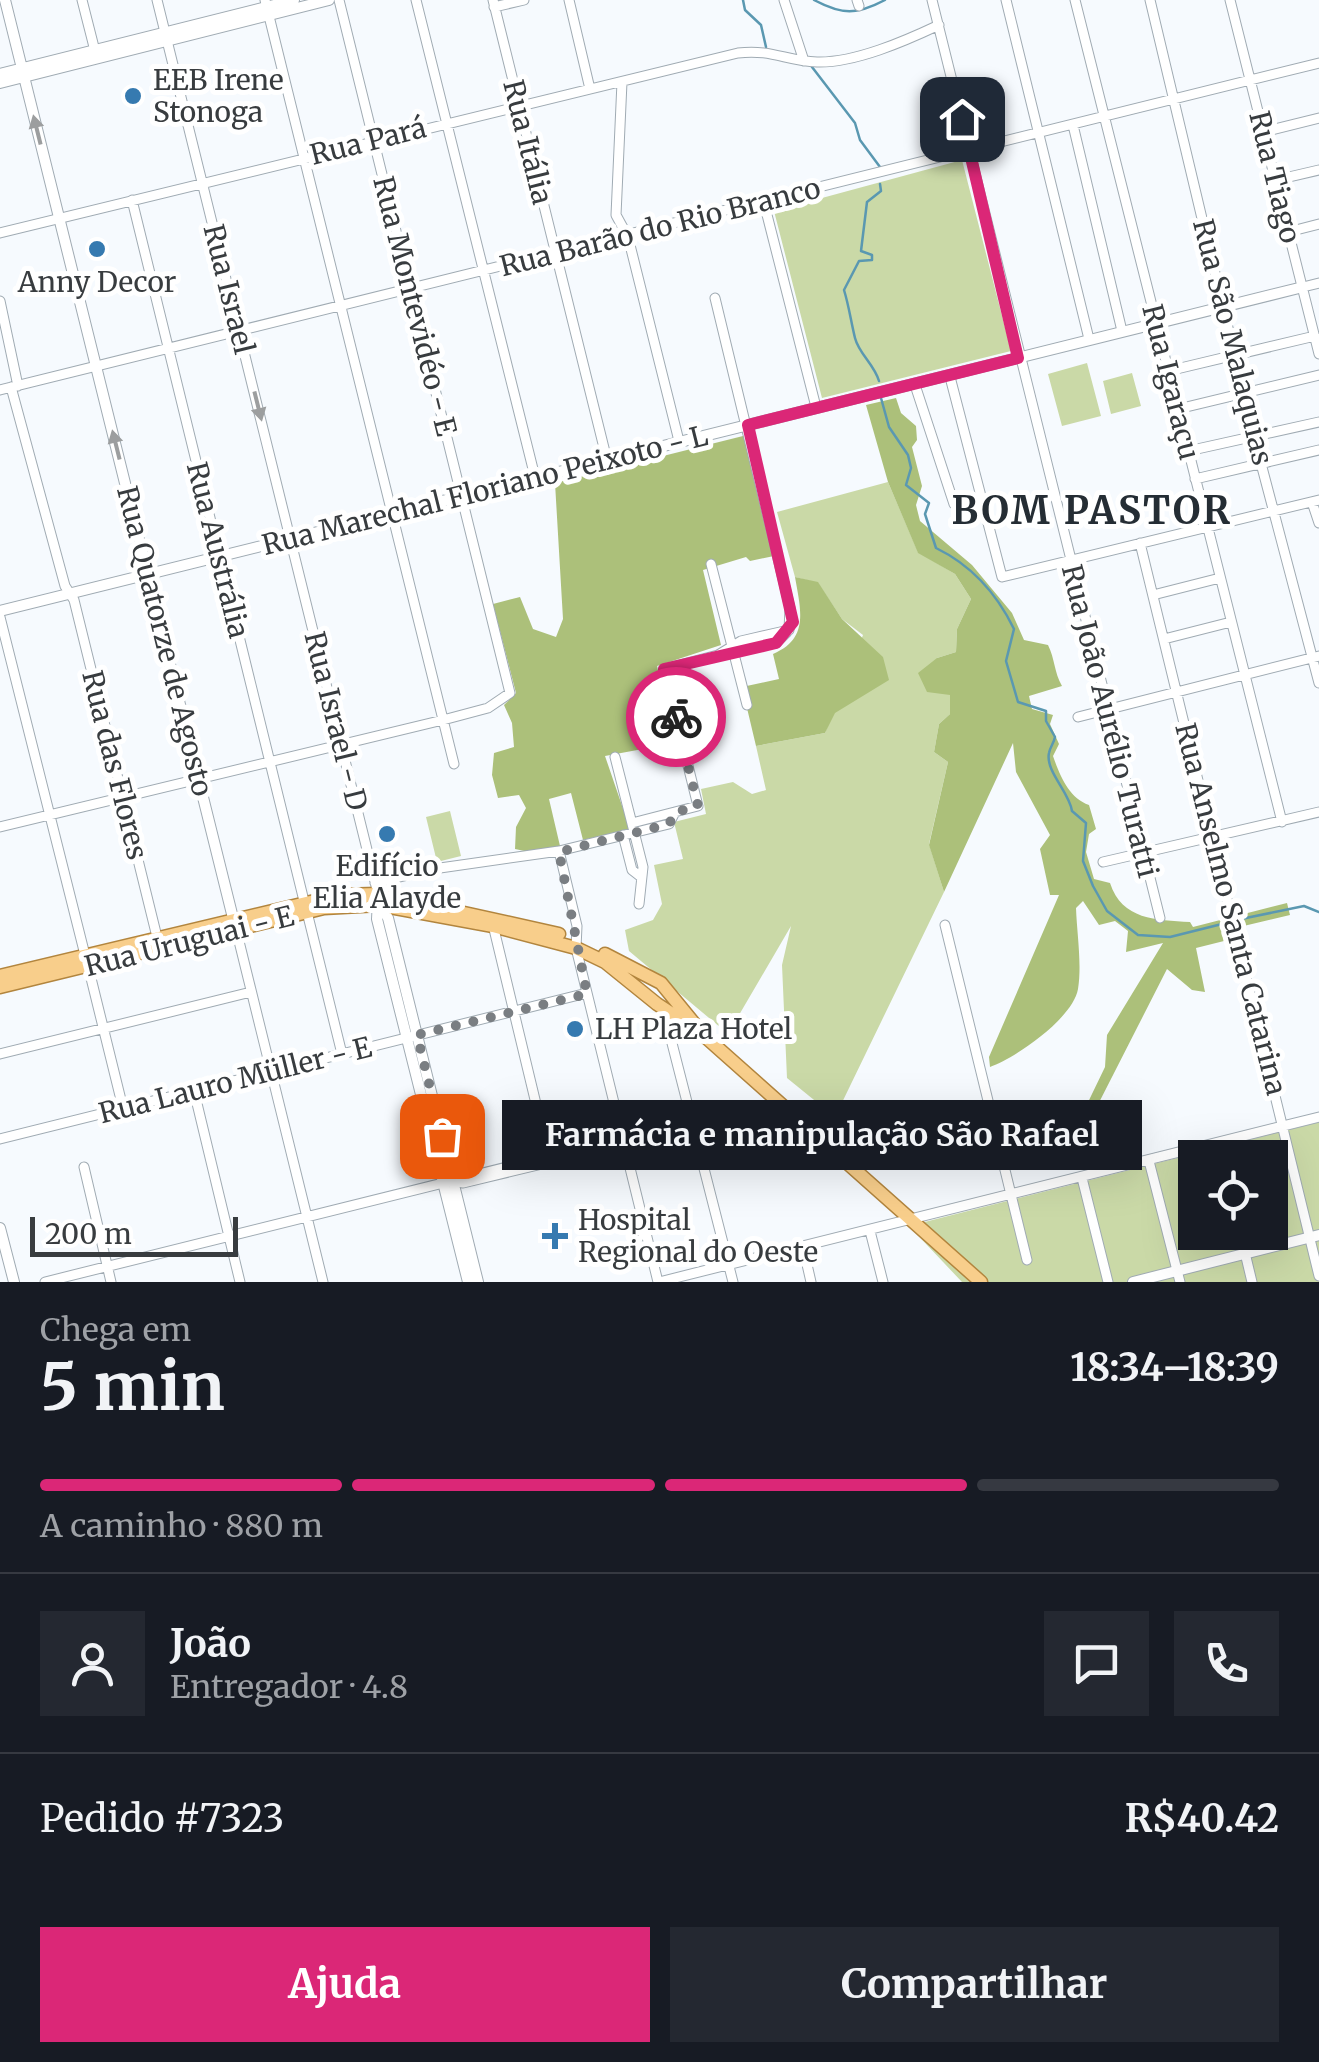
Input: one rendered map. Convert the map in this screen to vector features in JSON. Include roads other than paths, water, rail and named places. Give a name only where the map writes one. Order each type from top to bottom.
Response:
[{"type":"main road","name":"Rua Uruguai - E","points":[[0,976],[86,961],[305,906],[377,894]]},
{"type":"main road","points":[[377,894],[576,945],[656,981],[670,1006]]},
{"type":"main road","name":"Rua Uruguai - E","points":[[0,987],[158,937],[235,924]]},
{"type":"main road","points":[[576,945],[606,962],[645,994],[670,1006],[982,1282]]},
{"type":"main road","points":[[645,994],[646,983],[656,981]]},
{"type":"street","name":"Rua Quatorze de Agosto","points":[[4,0],[18,75],[60,218],[323,1282]]},
{"type":"street","points":[[82,0],[96,54]]},
{"type":"street","name":"Rua Israel","points":[[156,0],[290,538]]},
{"type":"street","points":[[0,74],[18,75],[294,0]]},
{"type":"street","points":[[267,8],[329,0]]},
{"type":"street","name":"Rua Montevidéo - E","points":[[338,0],[510,693],[488,708],[443,720]]},
{"type":"street","points":[[416,0],[534,477]]},
{"type":"street","points":[[494,3],[524,0]]},
{"type":"street","points":[[569,0],[590,88]]},
{"type":"street","points":[[784,0],[804,61]]},
{"type":"street","name":"Rua João Aurélio Turatti","points":[[932,0],[1160,918]]},
{"type":"street","points":[[1006,0],[1089,339]]},
{"type":"street","name":"Rua Igaraçu","points":[[1076,0],[1282,822]]},
{"type":"street","name":"Rua São Malaquias","points":[[1150,0],[1254,436],[1316,656],[1319,683]]},
{"type":"street","name":"Rua Tiago","points":[[1230,0],[1319,354]]},
{"type":"street","name":"Rua Itália","points":[[494,3],[606,460]]},
{"type":"street","points":[[267,8],[454,764]]},
{"type":"street","name":"Rua Pará","points":[[0,233],[738,53],[767,50],[804,61],[832,61],[940,26]]},
{"type":"street","name":"Rua Barão do Rio Branco","points":[[10,388],[1319,63]]},
{"type":"street","points":[[622,82],[616,215],[628,237],[679,442]]},
{"type":"street","points":[[1263,132],[1319,118]]},
{"type":"street","points":[[1073,125],[1122,331]]},
{"type":"street","points":[[1276,180],[1319,170]]},
{"type":"street","name":"Rua Austrália","points":[[132,200],[342,1054]]},
{"type":"street","points":[[764,203],[816,408]]},
{"type":"street","points":[[1288,232],[1319,224]]},
{"type":"street","name":"Rua Marechal Floriano Peixoto - L","points":[[0,614],[69,593],[1319,283]]},
{"type":"street","points":[[715,298],[790,608],[789,630],[776,643],[733,650]]},
{"type":"street","name":"Rua das Flores","points":[[0,301],[10,388],[69,593],[158,937]]},
{"type":"street","points":[[1168,370],[1314,336]]},
{"type":"street","points":[[1178,409],[1319,375]]},
{"type":"street","points":[[950,377],[1002,577],[1316,501],[1319,523]]},
{"type":"street","points":[[915,384],[954,504],[964,509],[983,503]]},
{"type":"street","points":[[1188,451],[1319,422]]},
{"type":"street","points":[[1195,479],[1319,450]]},
{"type":"street","name":"Rua Israel - D","points":[[290,538],[377,894],[388,918],[468,1282]]},
{"type":"street","name":"Rua Anselmo Santa Catarina","points":[[1140,543],[1314,1236],[1319,1276]]},
{"type":"street","points":[[711,564],[747,706]]},
{"type":"street","points":[[1153,595],[1220,578]]},
{"type":"street","points":[[0,614],[123,1108]]},
{"type":"street","points":[[1164,639],[1231,622]]},
{"type":"street","name":"Rua Uruguai - E","points":[[377,894],[433,869],[559,852],[623,835],[698,806],[664,669],[733,650]]},
{"type":"street","points":[[1078,717],[1316,656]]},
{"type":"street","points":[[0,827],[443,720]]},
{"type":"street","points":[[615,757],[644,893],[639,904]]},
{"type":"street","points":[[1103,862],[1212,840],[1319,812]]},
{"type":"street","points":[[623,835],[639,871]]},
{"type":"street","points":[[559,852],[587,994],[658,1282],[1178,1153]]},
{"type":"street","points":[[493,922],[549,1158]]},
{"type":"street","points":[[945,925],[1027,1260]]},
{"type":"street","points":[[0,1054],[252,992]]},
{"type":"street","name":"Rua Lauro Müller - E","points":[[0,1138],[587,994]]},
{"type":"street","points":[[670,1006],[692,1121],[733,1282]]},
{"type":"street","points":[[194,1090],[240,1282]]},
{"type":"street","points":[[1231,1140],[1319,1117]]},
{"type":"street","points":[[46,1282],[692,1121]]},
{"type":"street","points":[[1149,1160],[1178,1276]]},
{"type":"street","points":[[84,1167],[112,1282]]},
{"type":"street","points":[[1082,1178],[1108,1282]]},
{"type":"street","name":"Rua Israel - D","points":[[448,1182],[478,1282]]},
{"type":"street","points":[[0,1228],[14,1282]]},
{"type":"street","points":[[870,1231],[883,1282]]},
{"type":"street","points":[[1133,1282],[1178,1276],[1314,1236]]},
{"type":"street","points":[[802,1247],[811,1282]]},
{"type":"street","points":[[1244,1250],[1252,1282]]},
{"type":"waterway","points":[[743,0],[745,10],[761,25],[766,47]]},
{"type":"waterway","points":[[814,0],[850,11],[885,0]]},
{"type":"waterway","points":[[812,67],[855,123],[860,140],[880,167]]},
{"type":"waterway","points":[[879,381],[857,344],[844,290],[859,261],[872,260],[872,255],[861,251],[867,202],[881,191],[880,184]]},
{"type":"waterway","points":[[881,398],[889,427],[908,455],[911,468],[906,485],[929,503],[925,514],[936,548],[982,582],[1014,629],[1006,661],[1018,702],[1046,711],[1046,721],[1055,737],[1049,753],[1051,767],[1072,811],[1086,823],[1083,861],[1107,911],[1138,935],[1170,937],[1226,923]]},
{"type":"waterway","points":[[1241,919],[1304,906],[1319,912]]},
{"type":"place","name":"EEB Irene Stonoga","points":[[133,96]]},
{"type":"place","name":"Anny Decor","points":[[97,249]]},
{"type":"place","name":"Edifício Elia Alayde","points":[[387,834]]},
{"type":"place","name":"LH Plaza Hotel","points":[[575,1029]]},
{"type":"place","name":"Farmácia e manipulação São Rafael","points":[[442,1136]]},
{"type":"place","name":"Hospital Regional do Oeste","points":[[555,1236]]},
{"type":"district","name":"BOM PASTOR","points":[[1092,511]]}]
